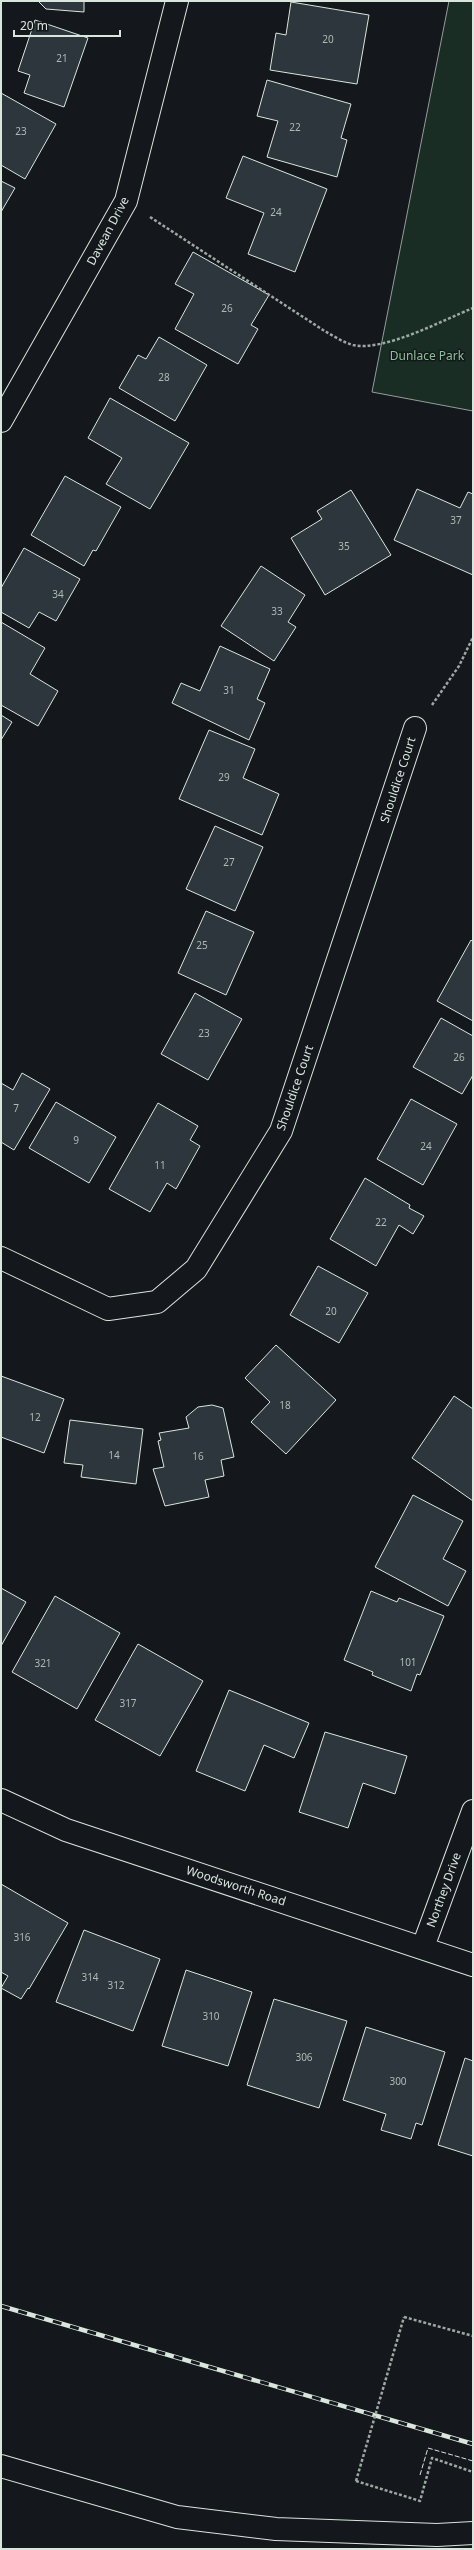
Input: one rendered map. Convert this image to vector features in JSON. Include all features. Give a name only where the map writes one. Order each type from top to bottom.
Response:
[{"type":"main road","name":"Davean Drive","points":[[1,421],[126,201],[176,1]]},
{"type":"main road","name":"Shouldice Court","points":[[1,1258],[108,1309],[157,1302],[196,1269],[281,1131],[415,728]]},
{"type":"main road","name":"Woodsworth Road","points":[[1,1800],[66,1830],[423,1947],[473,1965]]},
{"type":"main road","name":"Northey Drive","points":[[423,1947],[473,1811]]},
{"type":"main road","points":[[1,2466],[177,2517],[276,2529],[437,2536],[473,2533]]},
{"type":"path","points":[[126,201],[323,330],[352,345],[369,346],[387,343],[473,308]]},
{"type":"path","points":[[415,728],[451,678],[473,637]]},
{"type":"path","points":[[473,2336],[404,2317],[356,2481],[420,2501],[432,2458],[473,2472]]},
{"type":"green space","name":"Dunlace Park","points":[[449,1],[473,1],[473,411],[372,392]]},
{"type":"building","points":[[38,1],[84,1],[84,12],[46,9]]},
{"type":"building","points":[[291,2],[369,15],[357,84],[270,70],[276,33],[286,35]]},
{"type":"building","points":[[35,20],[88,38],[64,107],[24,93],[30,75],[18,71]]},
{"type":"building","points":[[267,80],[351,104],[341,138],[347,140],[337,177],[267,157],[278,121],[257,116]]},
{"type":"building","points":[[1,93],[56,124],[25,179],[1,165]]},
{"type":"building","points":[[243,156],[327,189],[295,272],[248,254],[264,213],[226,198]]},
{"type":"building","points":[[1,181],[15,188],[1,212]]},
{"type":"building","points":[[193,252],[269,295],[251,325],[258,329],[238,364],[175,329],[194,294],[175,284]]},
{"type":"building","points":[[159,337],[207,365],[175,421],[119,388],[138,355],[146,359]]},
{"type":"building","points":[[110,398],[189,443],[150,509],[106,484],[122,458],[88,438]]},
{"type":"building","points":[[65,476],[121,507],[96,551],[93,550],[84,566],[31,535]]},
{"type":"building","points":[[417,489],[460,508],[468,492],[473,494],[473,575],[394,540]]},
{"type":"building","points":[[351,490],[391,555],[325,595],[291,538],[322,519],[317,511]]},
{"type":"building","points":[[24,548],[80,579],[56,621],[39,612],[29,628],[1,612],[1,588]]},
{"type":"building","points":[[261,566],[305,595],[288,622],[296,627],[274,661],[221,626]]},
{"type":"building","points":[[1,622],[45,648],[30,674],[58,691],[38,726],[1,705]]},
{"type":"building","points":[[220,646],[270,669],[257,699],[265,703],[249,740],[172,703],[181,683],[200,691]]},
{"type":"building","points":[[1,715],[12,722],[1,740]]},
{"type":"building","points":[[209,730],[255,749],[243,778],[279,794],[262,835],[179,799]]},
{"type":"building","points":[[215,826],[263,847],[235,911],[186,889]]},
{"type":"building","points":[[206,911],[254,932],[226,995],[178,973]]},
{"type":"building","points":[[471,940],[473,942],[473,1021],[437,1001]]},
{"type":"building","points":[[195,993],[242,1019],[208,1080],[161,1054]]},
{"type":"building","points":[[441,1018],[473,1036],[473,1075],[462,1094],[413,1067]]},
{"type":"building","points":[[22,1073],[50,1089],[14,1150],[1,1142],[1,1083],[13,1090]]},
{"type":"building","points":[[411,1099],[457,1124],[423,1185],[377,1159]]},
{"type":"building","points":[[56,1102],[116,1137],[89,1183],[29,1148]]},
{"type":"building","points":[[158,1103],[198,1126],[190,1140],[200,1146],[176,1189],[167,1183],[150,1212],[109,1189]]},
{"type":"building","points":[[365,1178],[410,1205],[409,1208],[424,1216],[413,1234],[399,1225],[376,1266],[330,1239]]},
{"type":"building","points":[[318,1266],[368,1293],[339,1343],[290,1315]]},
{"type":"building","points":[[276,1345],[336,1400],[286,1454],[251,1422],[270,1402],[245,1378]]},
{"type":"building","points":[[1,1376],[64,1399],[44,1453],[1,1437]]},
{"type":"building","points":[[454,1396],[473,1409],[473,1501],[412,1458]]},
{"type":"building","points":[[212,1405],[223,1408],[234,1457],[221,1460],[224,1476],[205,1480],[209,1497],[165,1506],[153,1469],[164,1467],[158,1441],[161,1440],[159,1433],[189,1428],[186,1417],[198,1407]]},
{"type":"building","points":[[70,1420],[143,1429],[136,1484],[81,1477],[83,1465],[64,1463]]},
{"type":"building","points":[[413,1495],[463,1521],[443,1559],[466,1571],[448,1606],[375,1567]]},
{"type":"building","points":[[1,1588],[26,1602],[1,1646]]},
{"type":"building","points":[[371,1591],[397,1602],[399,1598],[444,1616],[420,1675],[417,1674],[411,1691],[372,1675],[373,1672],[344,1660]]},
{"type":"building","points":[[55,1596],[120,1633],[77,1709],[12,1672]]},
{"type":"building","points":[[138,1644],[203,1681],[160,1756],[95,1720]]},
{"type":"building","points":[[229,1690],[309,1723],[294,1758],[264,1745],[245,1791],[196,1771]]},
{"type":"building","points":[[325,1732],[407,1756],[395,1794],[363,1783],[348,1828],[299,1812]]},
{"type":"building","points":[[1,1884],[68,1923],[29,1989],[28,1988],[21,1999],[1,1988],[8,1976],[1,1972]]},
{"type":"building","points":[[84,1930],[160,1959],[133,2031],[56,2002]]},
{"type":"building","points":[[186,1970],[252,1992],[228,2066],[162,2046]]},
{"type":"building","points":[[274,1999],[347,2021],[319,2108],[247,2085]]},
{"type":"building","points":[[366,2027],[445,2052],[422,2125],[416,2123],[411,2139],[381,2130],[386,2114],[343,2100]]},
{"type":"building","points":[[465,2058],[473,2061],[473,2156],[438,2145]]},
{"type":"railway","points":[[1,2306],[473,2444]]},
{"type":"fence","points":[[420,2475],[428,2448],[473,2461]]}]
